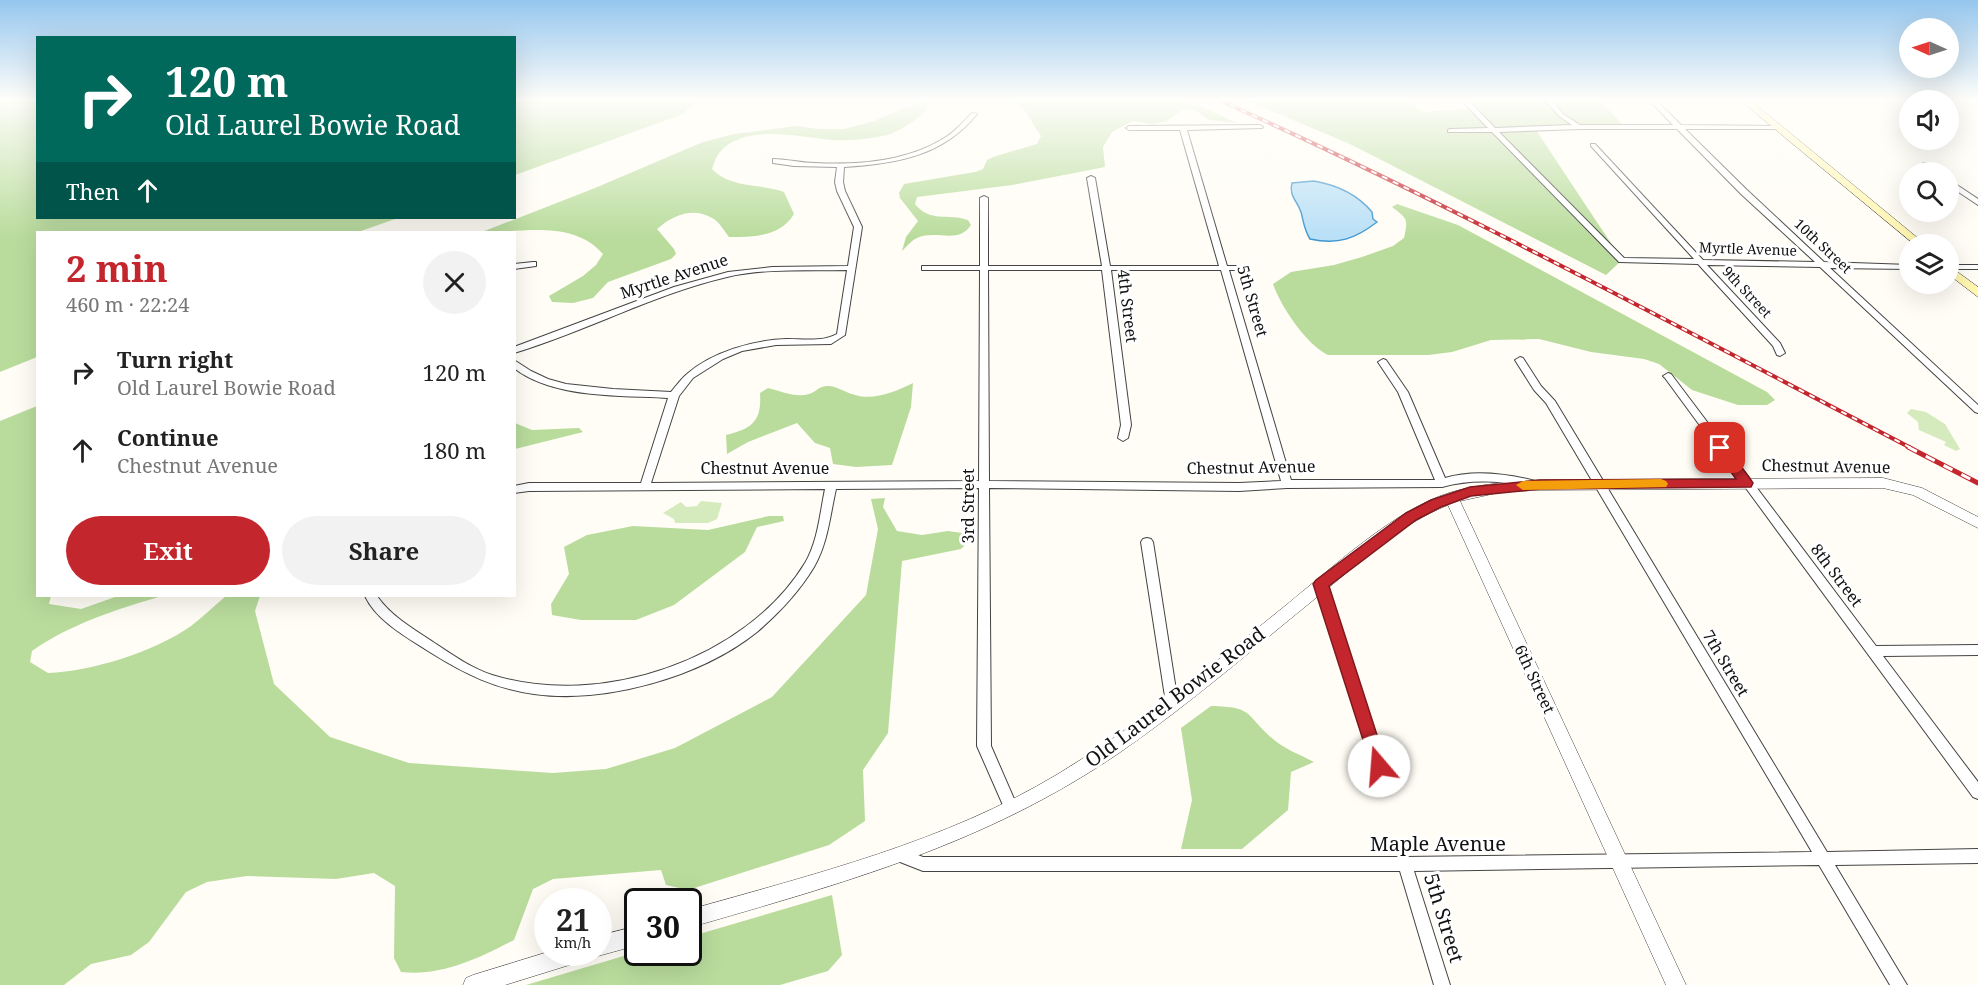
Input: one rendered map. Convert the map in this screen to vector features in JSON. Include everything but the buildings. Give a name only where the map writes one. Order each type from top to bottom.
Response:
[{"type":"main road","points":[[1801,146],[1908,234]]},
{"type":"main road","points":[[1959,277],[1978,293]]},
{"type":"street","points":[[776,161],[841,164],[884,161],[922,152],[935,146]]},
{"type":"street","name":"5th Street","points":[[1188,146],[1287,484]]},
{"type":"street","name":"Myrtle Avenue","points":[[1507,146],[1622,260],[1899,267]]},
{"type":"street","name":"9th Street","points":[[1594,146],[1777,345],[1780,353]]},
{"type":"street","name":"10th Street","points":[[1698,146],[1744,192],[1978,410]]},
{"type":"street","points":[[645,486],[674,395],[690,376],[720,357],[740,349],[776,342],[840,342],[858,227],[841,191],[839,182],[841,164]]},
{"type":"street","name":"4th Street","points":[[1091,177],[1106,267],[1126,425],[1123,438]]},
{"type":"street","points":[[1959,190],[1978,203]]},
{"type":"street","name":"3rd Street","points":[[984,198],[984,746],[1011,808]]},
{"type":"street","points":[[516,267],[533,264]]},
{"type":"street","points":[[1959,268],[1978,267]]},
{"type":"street","name":"Myrtle Avenue","points":[[516,349],[677,290],[728,274],[772,269],[850,268]]},
{"type":"street","points":[[925,268],[1246,268]]},
{"type":"street","name":"7th Street","points":[[1520,360],[1537,387],[1550,401],[1899,985]]},
{"type":"street","name":"6th Street","points":[[1383,362],[1403,392],[1621,861],[1676,985]]},
{"type":"street","points":[[516,365],[533,378],[564,387],[674,395]]},
{"type":"street","name":"8th Street","points":[[1668,376],[1978,793]]},
{"type":"street","name":"Chestnut Avenue","points":[[516,490],[529,487],[984,484],[1239,488],[1287,484],[1447,490]]},
{"type":"street","name":"Chestnut Avenue","points":[[1540,485],[1891,484],[1917,491],[1978,523]]},
{"type":"street","name":"Old Laurel Bowie Road","points":[[702,916],[900,855],[940,841],[1011,808],[1116,747],[1321,584],[1447,490],[1540,485]]},
{"type":"street","points":[[372,597],[391,619],[457,664],[493,680],[529,688],[567,690],[608,687],[647,679],[687,666],[747,635],[791,593],[819,544],[831,486]]},
{"type":"street","points":[[1147,542],[1172,703]]},
{"type":"street","points":[[1321,584],[1379,766]]},
{"type":"street","points":[[1874,651],[1978,650]]},
{"type":"street","name":"Maple Avenue","points":[[900,855],[923,864],[1405,864],[1978,856]]},
{"type":"street","name":"5th Street","points":[[1405,864],[1442,985]]},
{"type":"street","points":[[473,985],[534,966]]},
{"type":"green space","points":[[0,146],[36,146],[36,219],[395,219],[361,231],[36,231],[36,357],[0,372]]},
{"type":"green space","points":[[516,146],[595,146],[516,175]]},
{"type":"green space","points":[[694,146],[727,146],[716,158],[712,169],[737,183],[784,192],[794,214],[788,222],[774,231],[747,237],[729,237],[716,221],[706,215],[691,213],[677,216],[657,229],[674,249],[676,254],[671,259],[608,282],[593,298],[573,303],[552,302],[549,296],[583,276],[596,265],[603,254],[591,243],[562,232],[485,231]]},
{"type":"green space","points":[[1030,146],[1104,146],[1105,167],[1012,185],[917,197],[915,204],[927,214],[961,218],[968,220],[971,225],[966,231],[953,236],[932,235],[917,238],[902,251],[906,237],[918,221],[900,198],[899,193],[904,184],[975,172],[983,169],[987,160]]},
{"type":"green space","points":[[1354,146],[1547,146],[1622,260],[1606,275]]},
{"type":"green space","points":[[1397,204],[1458,225],[1767,392],[1775,400],[1767,405],[1738,405],[1692,390],[1659,364],[1644,359],[1591,352],[1539,339],[1491,340],[1452,352],[1428,355],[1328,355],[1303,334],[1282,303],[1273,284],[1291,272],[1334,265],[1393,246],[1404,238],[1406,227],[1404,217],[1392,207]]},
{"type":"green space","points":[[913,383],[911,407],[892,465],[856,467],[833,464],[830,448],[815,443],[797,423],[748,442],[727,454],[726,435],[743,430],[754,422],[759,411],[760,393],[768,388],[788,394],[804,395],[829,386],[862,397],[870,397],[893,392]]},
{"type":"green space","points":[[36,406],[36,597],[51,597],[49,604],[81,609],[115,597],[159,597],[112,612],[62,633],[32,651],[30,662],[48,673],[122,659],[176,635],[225,597],[260,597],[255,611],[274,684],[330,737],[409,763],[553,773],[606,769],[675,748],[772,697],[866,595],[878,529],[871,499],[885,498],[883,507],[897,531],[922,535],[948,531],[962,533],[969,541],[961,549],[902,561],[888,733],[863,770],[865,821],[829,845],[694,888],[666,885],[661,870],[553,879],[533,889],[514,940],[459,965],[416,973],[401,972],[394,958],[395,886],[374,873],[336,879],[247,876],[207,882],[186,892],[149,942],[131,955],[91,964],[64,985],[0,985],[0,421]]},
{"type":"green space","points":[[1911,409],[1926,412],[1945,424],[1960,449],[1956,451],[1944,445],[1946,442],[1919,430],[1918,422],[1907,413]]},
{"type":"green space","points":[[516,423],[532,430],[579,428],[583,432],[516,449]]},
{"type":"green space","points":[[701,501],[722,503],[717,519],[708,523],[675,523],[674,519],[663,513],[681,502],[686,507],[697,506]]},
{"type":"green space","points":[[769,516],[783,516],[784,521],[757,527],[745,552],[674,605],[636,620],[581,620],[552,615],[551,604],[569,574],[564,547],[587,535],[633,526],[708,530]]},
{"type":"green space","points":[[1211,706],[1242,710],[1277,743],[1314,762],[1291,772],[1288,810],[1242,849],[1181,849],[1192,800],[1181,728]]},
{"type":"green space","points":[[832,895],[842,955],[828,971],[780,985],[526,985],[590,966],[612,966],[612,959],[624,956],[624,966],[702,966],[702,933]]},
{"type":"water","points":[[1314,181],[1331,185],[1353,195],[1372,212],[1373,219],[1377,222],[1361,233],[1346,239],[1320,241],[1310,239],[1291,188],[1292,183]]},
{"type":"railway","points":[[1318,146],[1481,225],[1911,448]]},
{"type":"railway","points":[[1908,447],[1978,483]]},
{"type":"slow traffic","points":[[1523,485],[1661,484]]},
{"type":"route","points":[[1379,766],[1321,584],[1411,516],[1436,503],[1470,492],[1540,485],[1746,483],[1720,448]]}]
